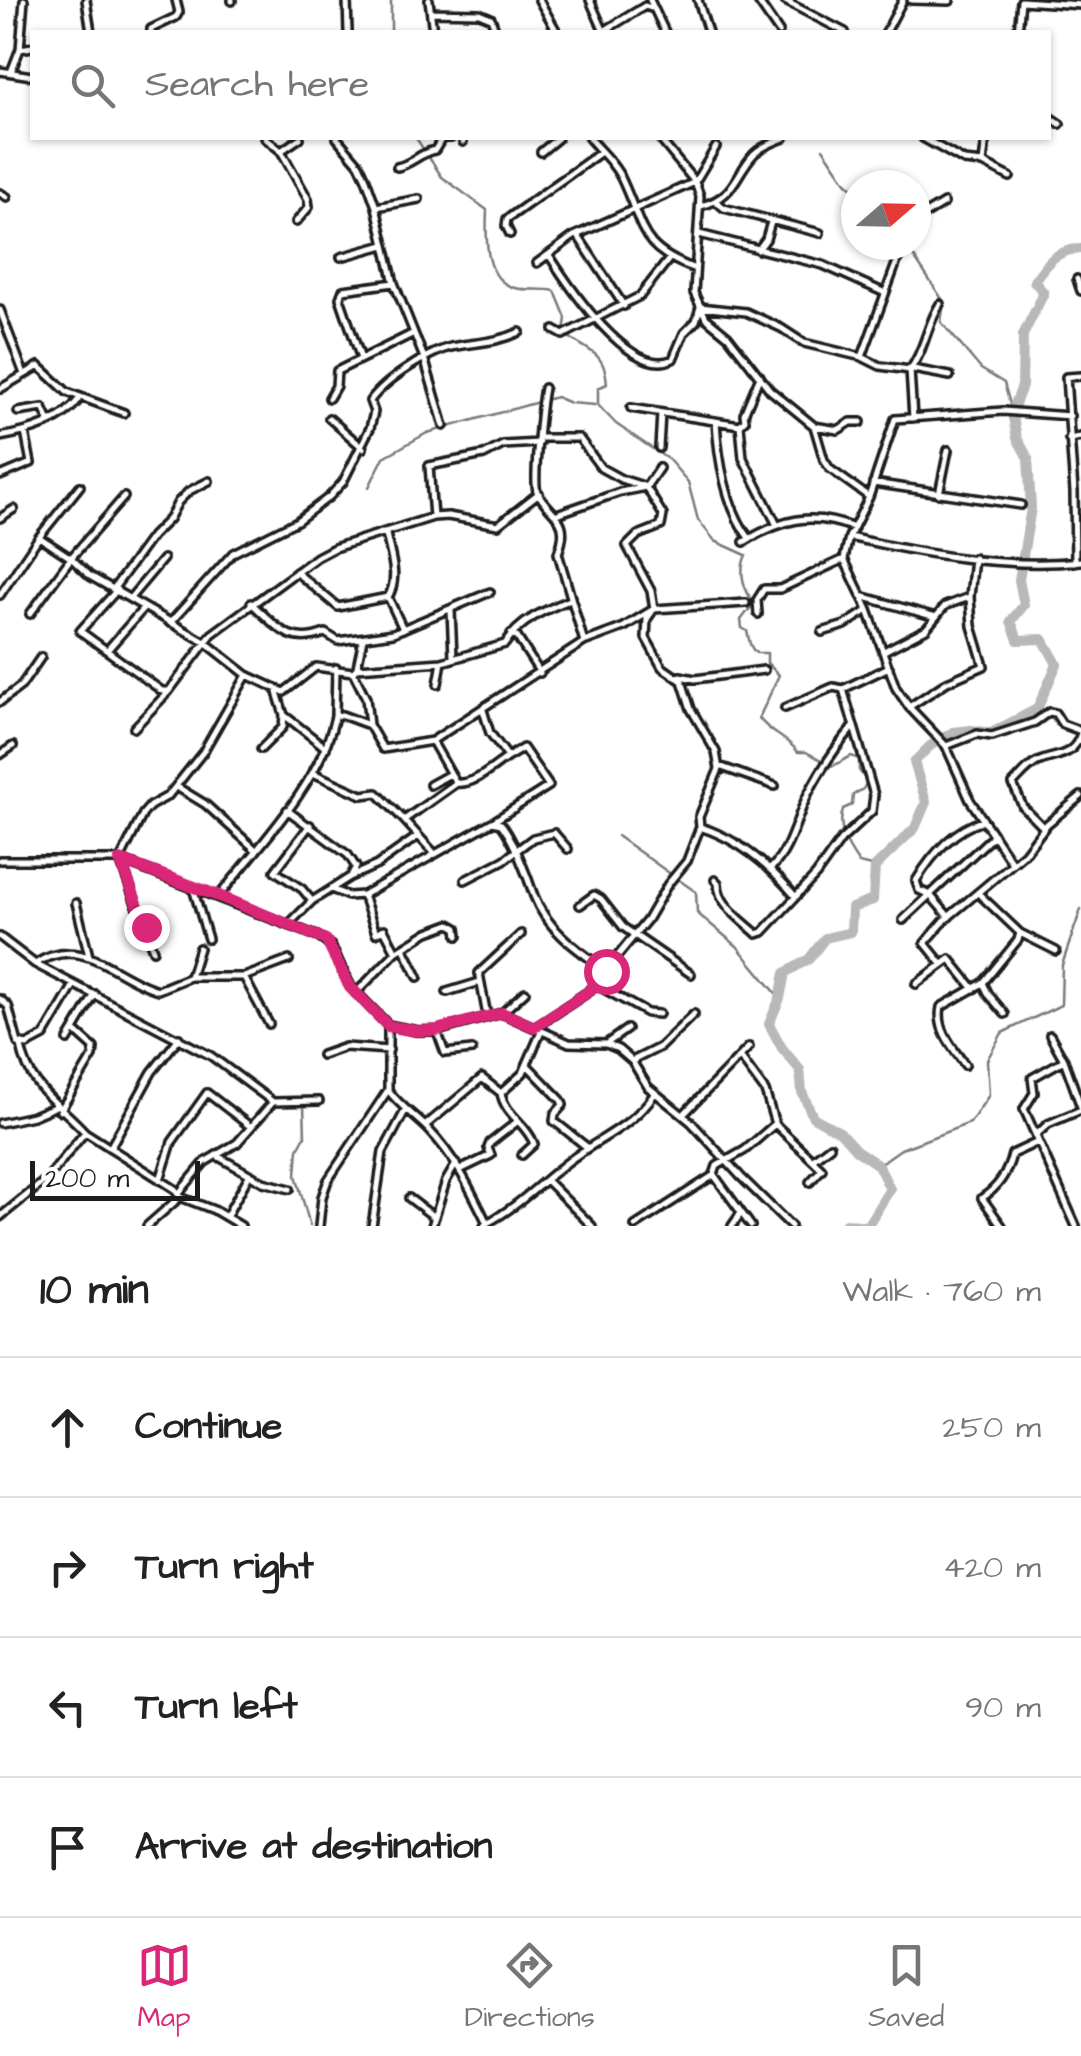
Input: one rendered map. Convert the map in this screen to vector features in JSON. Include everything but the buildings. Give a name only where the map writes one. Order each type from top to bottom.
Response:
[{"type":"street","points":[[12,72],[20,50],[24,0]]},
{"type":"street","points":[[86,0],[91,30]]},
{"type":"street","points":[[151,30],[176,17],[176,0]]},
{"type":"street","points":[[347,0],[348,30]]},
{"type":"street","points":[[429,0],[433,30]]},
{"type":"street","points":[[540,0],[556,30]]},
{"type":"street","points":[[590,0],[603,30]]},
{"type":"street","points":[[698,0],[707,30]]},
{"type":"street","points":[[757,0],[778,30]]},
{"type":"street","points":[[887,30],[903,0]]},
{"type":"street","points":[[911,0],[950,1]]},
{"type":"street","points":[[785,1],[840,30]]},
{"type":"street","points":[[1018,30],[1021,1],[1081,6]]},
{"type":"street","points":[[607,30],[648,4],[664,30]]},
{"type":"street","points":[[431,12],[479,13],[491,18],[495,30]]},
{"type":"street","points":[[20,50],[30,48]]},
{"type":"street","points":[[0,71],[30,76]]},
{"type":"street","points":[[1051,118],[1060,124]]},
{"type":"street","points":[[268,140],[281,152],[308,199],[310,207],[296,222]]},
{"type":"street","points":[[281,152],[297,140]]},
{"type":"street","points":[[339,140],[359,164],[376,206],[394,282],[424,358],[444,426]]},
{"type":"street","points":[[398,167],[435,150],[441,140]]},
{"type":"street","points":[[541,152],[556,140]]},
{"type":"street","points":[[591,140],[622,178],[647,240],[669,259],[696,269]]},
{"type":"street","points":[[660,140],[694,182],[700,206],[694,293],[706,318],[728,336],[770,390],[814,426],[838,430],[851,422],[861,422]]},
{"type":"street","points":[[700,206],[717,202],[755,152],[780,140]]},
{"type":"street","points":[[927,140],[964,162],[983,163],[1010,177]]},
{"type":"street","points":[[983,163],[986,140]]},
{"type":"street","points":[[538,263],[578,236],[694,182],[716,147]]},
{"type":"street","points":[[510,234],[507,218],[600,152]]},
{"type":"street","points":[[376,206],[419,199]]},
{"type":"street","points":[[717,202],[724,208],[820,233]]},
{"type":"street","points":[[931,211],[944,203]]},
{"type":"street","points":[[758,250],[771,222]]},
{"type":"street","points":[[699,234],[823,265],[884,292]]},
{"type":"street","points":[[578,236],[624,306]]},
{"type":"street","points":[[341,257],[384,245]]},
{"type":"street","points":[[549,255],[595,319],[642,358],[665,363],[673,359],[700,307]]},
{"type":"street","points":[[554,330],[566,333],[624,306],[648,290],[669,259]]},
{"type":"street","points":[[862,357],[897,260]]},
{"type":"street","points":[[1077,279],[1081,291]]},
{"type":"street","points":[[361,359],[340,298],[344,290],[394,282]]},
{"type":"street","points":[[913,418],[912,369],[940,304]]},
{"type":"street","points":[[700,307],[746,312],[804,344],[862,357],[880,366],[950,376]]},
{"type":"street","points":[[0,310],[3,332],[24,374]]},
{"type":"street","points":[[170,624],[233,554],[297,521],[330,497],[363,448],[374,412],[370,401],[382,385],[424,358],[459,345],[499,342],[520,332]]},
{"type":"street","points":[[329,398],[336,386],[337,371],[412,334]]},
{"type":"street","points":[[0,389],[38,366],[57,384],[81,398],[124,412]]},
{"type":"street","points":[[631,408],[740,425],[746,420],[744,414],[760,376]]},
{"type":"street","points":[[848,537],[1022,564],[1078,561],[1066,377],[1081,376]]},
{"type":"street","points":[[544,388],[535,478],[538,494],[557,514],[564,540],[558,553],[584,642]]},
{"type":"street","points":[[0,437],[25,432],[70,413],[81,398]]},
{"type":"street","points":[[18,412],[43,408],[50,422]]},
{"type":"street","points":[[1012,864],[982,820],[941,741],[908,707],[896,688],[868,610],[844,559],[848,537],[869,497],[895,418],[1003,411],[1070,416]]},
{"type":"street","points":[[659,448],[662,413]]},
{"type":"street","points":[[329,418],[363,448]]},
{"type":"street","points":[[716,421],[718,464],[747,540],[777,525],[807,517],[831,518],[854,528]]},
{"type":"street","points":[[740,425],[743,458],[777,525]]},
{"type":"street","points":[[814,426],[830,470],[869,497]]},
{"type":"street","points":[[0,476],[31,463],[25,432]]},
{"type":"street","points":[[1069,439],[1081,436]]},
{"type":"street","points":[[433,518],[429,466],[484,454],[503,444],[579,438],[602,468],[646,487],[663,515],[660,526],[630,540],[626,546],[650,591],[654,608],[647,619],[646,638],[662,668],[695,679],[764,670]]},
{"type":"street","points":[[939,494],[948,450]]},
{"type":"street","points":[[557,514],[646,487],[660,468]]},
{"type":"street","points":[[169,692],[80,631],[116,589],[178,502],[210,480]]},
{"type":"street","points":[[872,483],[1020,505]]},
{"type":"street","points":[[0,595],[80,486]]},
{"type":"street","points":[[134,728],[169,692],[205,642],[251,602],[334,548],[433,518],[448,516],[498,525],[538,494]]},
{"type":"street","points":[[30,614],[124,498]]},
{"type":"street","points":[[0,518],[14,510]]},
{"type":"street","points":[[386,534],[394,576],[388,597]]},
{"type":"street","points":[[39,537],[72,558],[90,576],[205,642],[247,675],[276,690],[290,690],[316,667],[355,670],[442,662],[505,644],[511,634],[538,614],[570,600]]},
{"type":"street","points":[[131,597],[163,558]]},
{"type":"street","points":[[908,707],[947,682],[984,666],[972,626],[974,558]]},
{"type":"street","points":[[758,614],[756,600],[764,589],[780,589],[844,559]]},
{"type":"street","points":[[295,572],[338,607],[388,597]]},
{"type":"street","points":[[251,602],[288,636],[307,640],[325,633],[338,642],[403,630],[490,592]]},
{"type":"street","points":[[862,596],[936,617]]},
{"type":"street","points":[[388,597],[403,630]]},
{"type":"street","points":[[884,651],[926,629],[944,606],[970,597]]},
{"type":"street","points":[[365,637],[360,643],[355,670],[366,698],[369,726],[383,749],[432,740],[584,642],[624,627],[654,608],[746,603]]},
{"type":"street","points":[[109,649],[143,609]]},
{"type":"street","points":[[451,610],[454,658]]},
{"type":"street","points":[[822,632],[845,625],[868,610]]},
{"type":"street","points":[[511,634],[517,637],[540,673]]},
{"type":"street","points":[[0,702],[22,686],[40,657]]},
{"type":"street","points":[[438,684],[442,662]]},
{"type":"street","points":[[785,708],[833,687],[842,689],[889,667]]},
{"type":"street","points":[[219,896],[313,773],[326,748],[335,716],[336,668]]},
{"type":"street","points":[[153,950],[120,860],[144,814],[177,786],[203,752],[247,675]]},
{"type":"street","points":[[534,1027],[570,1005],[594,984],[687,862],[719,766],[716,752],[677,676]]},
{"type":"street","points":[[714,880],[731,911],[757,934],[763,932],[816,875],[841,840],[872,811],[874,795],[842,689]]},
{"type":"street","points":[[261,749],[283,728],[284,715],[276,690]]},
{"type":"street","points":[[482,709],[490,733],[508,757]]},
{"type":"street","points":[[941,741],[977,734],[992,736],[1034,722],[1049,712],[1055,712],[1069,728],[1081,732],[1077,745],[1067,753],[1039,761],[1013,784],[1023,808],[1044,828]]},
{"type":"street","points":[[284,715],[326,748]]},
{"type":"street","points":[[335,716],[369,726]]},
{"type":"street","points":[[770,868],[780,860],[809,791],[826,762],[853,727]]},
{"type":"street","points":[[432,740],[456,783]]},
{"type":"street","points":[[0,755],[13,746]]},
{"type":"street","points":[[331,889],[348,896],[363,895],[549,786],[523,748],[475,780],[456,783],[404,820]]},
{"type":"street","points":[[719,766],[774,786]]},
{"type":"street","points":[[313,773],[362,794],[377,793],[434,853]]},
{"type":"street","points":[[430,785],[450,774]]},
{"type":"street","points":[[177,786],[205,804],[256,850]]},
{"type":"street","points":[[942,964],[926,943],[948,916],[1012,864],[1044,828],[1081,796]]},
{"type":"street","points":[[286,810],[353,861],[356,867],[350,877]]},
{"type":"street","points":[[948,916],[930,895],[919,890],[916,881],[936,852],[982,820]]},
{"type":"street","points":[[492,822],[506,828],[540,908],[566,943],[606,971]]},
{"type":"street","points":[[310,825],[275,871],[302,889],[312,902]]},
{"type":"street","points":[[700,827],[726,835],[770,868],[795,896]]},
{"type":"street","points":[[466,880],[504,860],[533,838],[554,834],[568,849]]},
{"type":"street","points":[[903,920],[994,835]]},
{"type":"street","points":[[288,925],[312,902],[418,836]]},
{"type":"street","points":[[0,860],[120,860],[326,940],[356,993],[388,1026],[437,1030],[502,1013],[525,992]]},
{"type":"street","points":[[193,888],[208,939]]},
{"type":"street","points":[[978,892],[1020,933],[1056,952]]},
{"type":"street","points":[[363,895],[376,933],[384,929],[396,952]]},
{"type":"street","points":[[580,905],[594,895],[602,899],[623,928],[691,974]]},
{"type":"street","points":[[76,903],[88,956]]},
{"type":"street","points":[[356,993],[396,952],[428,932],[450,924],[457,928],[458,936]]},
{"type":"street","points":[[966,1065],[942,1028],[940,1012],[983,983],[1020,933]]},
{"type":"street","points":[[487,1016],[480,982],[482,969],[521,934]]},
{"type":"street","points":[[0,937],[34,964],[179,1038],[272,1102],[319,1101]]},
{"type":"street","points":[[190,976],[199,948]]},
{"type":"street","points":[[404,949],[418,977]]},
{"type":"street","points":[[34,964],[50,955],[88,956],[154,990],[190,976],[244,977],[289,960]]},
{"type":"street","points":[[916,984],[954,959],[974,989]]},
{"type":"street","points":[[244,977],[268,1024]]},
{"type":"street","points":[[447,992],[480,982]]},
{"type":"street","points":[[983,983],[1005,1014]]},
{"type":"street","points":[[594,984],[647,1013],[659,1014]]},
{"type":"street","points":[[21,1046],[44,1036],[74,985]]},
{"type":"street","points":[[68,1040],[95,994]]},
{"type":"street","points":[[2,1002],[28,1070],[58,1109],[85,1132],[180,1195],[241,1226]]},
{"type":"street","points":[[502,1013],[569,1044],[606,1044],[632,1061],[656,1094],[684,1115],[791,1226]]},
{"type":"street","points":[[632,1061],[660,1047],[694,1014]]},
{"type":"street","points":[[319,1226],[328,1180],[388,1090],[388,1026]]},
{"type":"street","points":[[606,1044],[627,1029]]},
{"type":"street","points":[[0,1123],[58,1109],[93,1056],[94,1048],[74,1030]]},
{"type":"street","points":[[437,1030],[443,1052],[472,1050]]},
{"type":"street","points":[[501,1092],[524,1073],[541,1032]]},
{"type":"street","points":[[1002,1226],[982,1198],[996,1189],[1010,1167],[1012,1154],[1037,1139],[1048,1124],[1081,1108],[1064,1060],[1050,1036]]},
{"type":"street","points":[[110,1148],[152,1072],[179,1038]]},
{"type":"street","points":[[322,1055],[345,1047],[389,1050]]},
{"type":"street","points":[[684,1115],[750,1047]]},
{"type":"street","points":[[740,1058],[765,1091],[775,1124],[822,1169],[810,1182]]},
{"type":"street","points":[[1064,1060],[1032,1078],[1034,1092],[1024,1106],[1076,1226]]},
{"type":"street","points":[[527,1065],[561,1100],[563,1106],[554,1120],[588,1148]]},
{"type":"street","points":[[425,1126],[482,1078],[501,1092],[504,1106],[532,1138],[534,1144],[522,1155]]},
{"type":"street","points":[[388,1090],[459,1166],[485,1224],[547,1181],[559,1168],[632,1122],[656,1094]]},
{"type":"street","points":[[160,1180],[172,1142],[206,1093],[251,1127]]},
{"type":"street","points":[[146,1226],[180,1195],[205,1162],[237,1143],[272,1102]]},
{"type":"street","points":[[372,1226],[383,1152],[406,1111]]},
{"type":"street","points":[[432,1226],[446,1182],[459,1166],[487,1158],[492,1154],[490,1143],[518,1121]]},
{"type":"street","points":[[635,1226],[714,1175],[717,1166],[745,1150],[775,1124]]},
{"type":"street","points":[[0,1217],[47,1179],[85,1132]]},
{"type":"street","points":[[813,1159],[830,1146]]},
{"type":"street","points":[[219,1157],[263,1182],[290,1189]]},
{"type":"street","points":[[226,1216],[250,1174]]},
{"type":"street","points":[[714,1175],[751,1226]]},
{"type":"street","points":[[547,1181],[592,1226]]},
{"type":"street","points":[[409,1198],[434,1217]]},
{"type":"street","points":[[732,1226],[741,1212]]},
{"type":"street","points":[[643,1220],[649,1226]]},
{"type":"waterway","points":[[391,0],[391,30]]},
{"type":"waterway","points":[[417,140],[442,177],[487,210],[489,255],[497,276],[515,288],[555,291],[566,318],[564,333],[593,352],[603,364],[607,384],[598,388],[598,405],[616,424],[669,460],[688,482],[698,520],[715,541],[746,555],[743,580],[754,603],[741,620],[742,628],[747,631],[753,650],[767,653],[767,663],[779,675],[759,718],[798,752],[833,766],[851,756],[859,759],[859,770],[867,782],[853,795],[852,805],[843,809],[842,830],[859,863],[875,867]]},
{"type":"waterway","points":[[823,148],[841,175]]},
{"type":"waterway","points":[[867,1226],[890,1189],[878,1165],[856,1150],[840,1132],[813,1117],[802,1092],[800,1070],[769,1024],[785,973],[809,959],[825,938],[851,932],[852,908],[873,900],[875,867],[915,828],[926,802],[914,762],[953,732],[991,733],[1037,709],[1057,664],[1043,639],[1018,640],[1011,621],[1024,605],[1019,580],[1031,508],[1028,458],[1017,438],[1012,412],[1022,386],[1023,335],[1044,293],[1034,281],[1054,258],[1081,249]]},
{"type":"waterway","points":[[916,260],[944,302],[941,322],[981,369],[1004,383],[1011,408]]},
{"type":"waterway","points":[[369,487],[384,457],[427,433],[556,397],[570,403],[595,405]]},
{"type":"waterway","points":[[617,836],[696,892],[697,913],[737,946],[780,998]]},
{"type":"waterway","points":[[878,1165],[901,1149],[970,1123],[989,1095],[987,1060],[1002,1033],[1061,1005],[1062,965],[1081,909]]},
{"type":"waterway","points":[[304,1106],[305,1136],[298,1149],[296,1175],[310,1226]]},
{"type":"waterway","points":[[845,1226],[864,1226]]},
{"type":"route","points":[[146,927],[120,860],[326,940],[350,987],[388,1026],[417,1031],[437,1030],[502,1013],[534,1027],[588,992],[606,971]]}]
